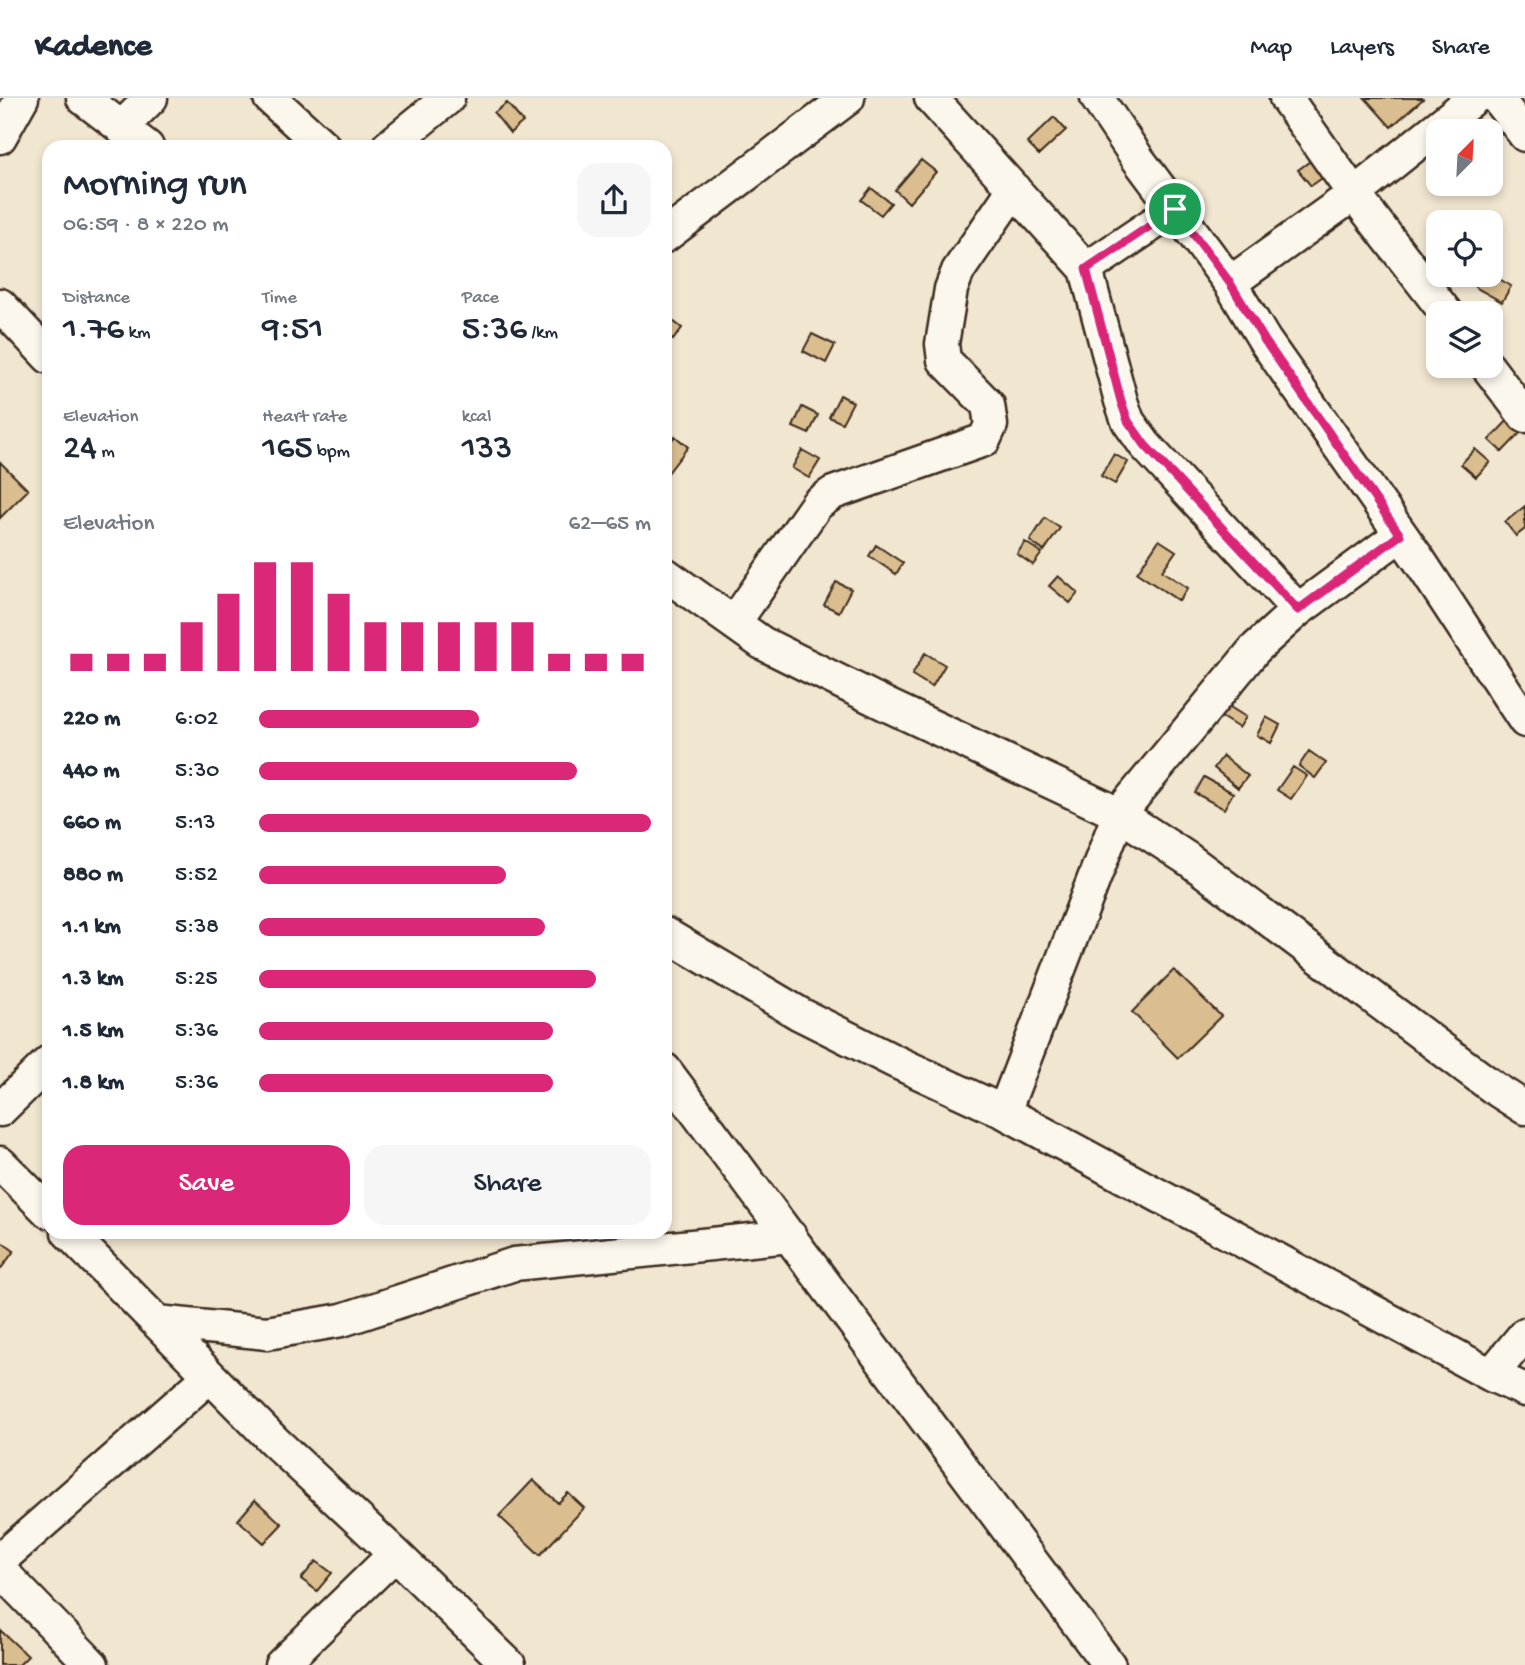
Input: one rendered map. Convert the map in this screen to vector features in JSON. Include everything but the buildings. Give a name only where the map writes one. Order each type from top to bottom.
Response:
[{"type":"street","points":[[0,137],[22,98]]},
{"type":"street","points":[[83,98],[137,140]]},
{"type":"street","points":[[121,128],[151,98]]},
{"type":"street","points":[[270,98],[316,140]]},
{"type":"street","points":[[397,140],[448,98]]},
{"type":"street","points":[[672,231],[848,98]]},
{"type":"street","points":[[931,98],[1086,269],[1128,421],[1145,445],[1298,610]]},
{"type":"street","points":[[1097,98],[1230,283],[1265,341],[1419,560],[1525,721]]},
{"type":"street","points":[[1286,98],[1354,194],[1437,301]]},
{"type":"street","points":[[1230,283],[1354,194],[1474,98]]},
{"type":"street","points":[[1497,98],[1525,135]]},
{"type":"street","points":[[734,623],[817,504],[833,493],[984,440],[992,425],[988,405],[944,360],[943,344],[951,289],[958,271],[1014,190]]},
{"type":"street","points":[[1086,269],[1175,209]]},
{"type":"street","points":[[0,305],[42,350]]},
{"type":"street","points":[[1496,378],[1525,415]]},
{"type":"street","points":[[1004,1112],[1119,814],[1255,649],[1298,610],[1400,535]]},
{"type":"street","points":[[672,579],[762,643],[1119,814],[1188,859],[1494,1088],[1525,1108]]},
{"type":"street","points":[[672,938],[800,1014],[1004,1112],[1525,1390]]},
{"type":"street","points":[[0,1110],[42,1069]]},
{"type":"street","points":[[672,1079],[1109,1665]]},
{"type":"street","points":[[0,1163],[42,1205]]},
{"type":"street","points":[[157,1322],[267,1333],[342,1320],[514,1264],[790,1237]]},
{"type":"street","points":[[75,1239],[274,1441],[396,1554],[509,1665]]},
{"type":"street","points":[[1491,1374],[1525,1334]]},
{"type":"street","points":[[0,1560],[210,1376]]},
{"type":"street","points":[[281,1665],[396,1554]]},
{"type":"street","points":[[0,1570],[92,1665]]},
{"type":"route","points":[[1175,209],[1230,283],[1265,341],[1400,535],[1298,610],[1145,445],[1128,421],[1121,401],[1086,269],[1175,209]]}]
